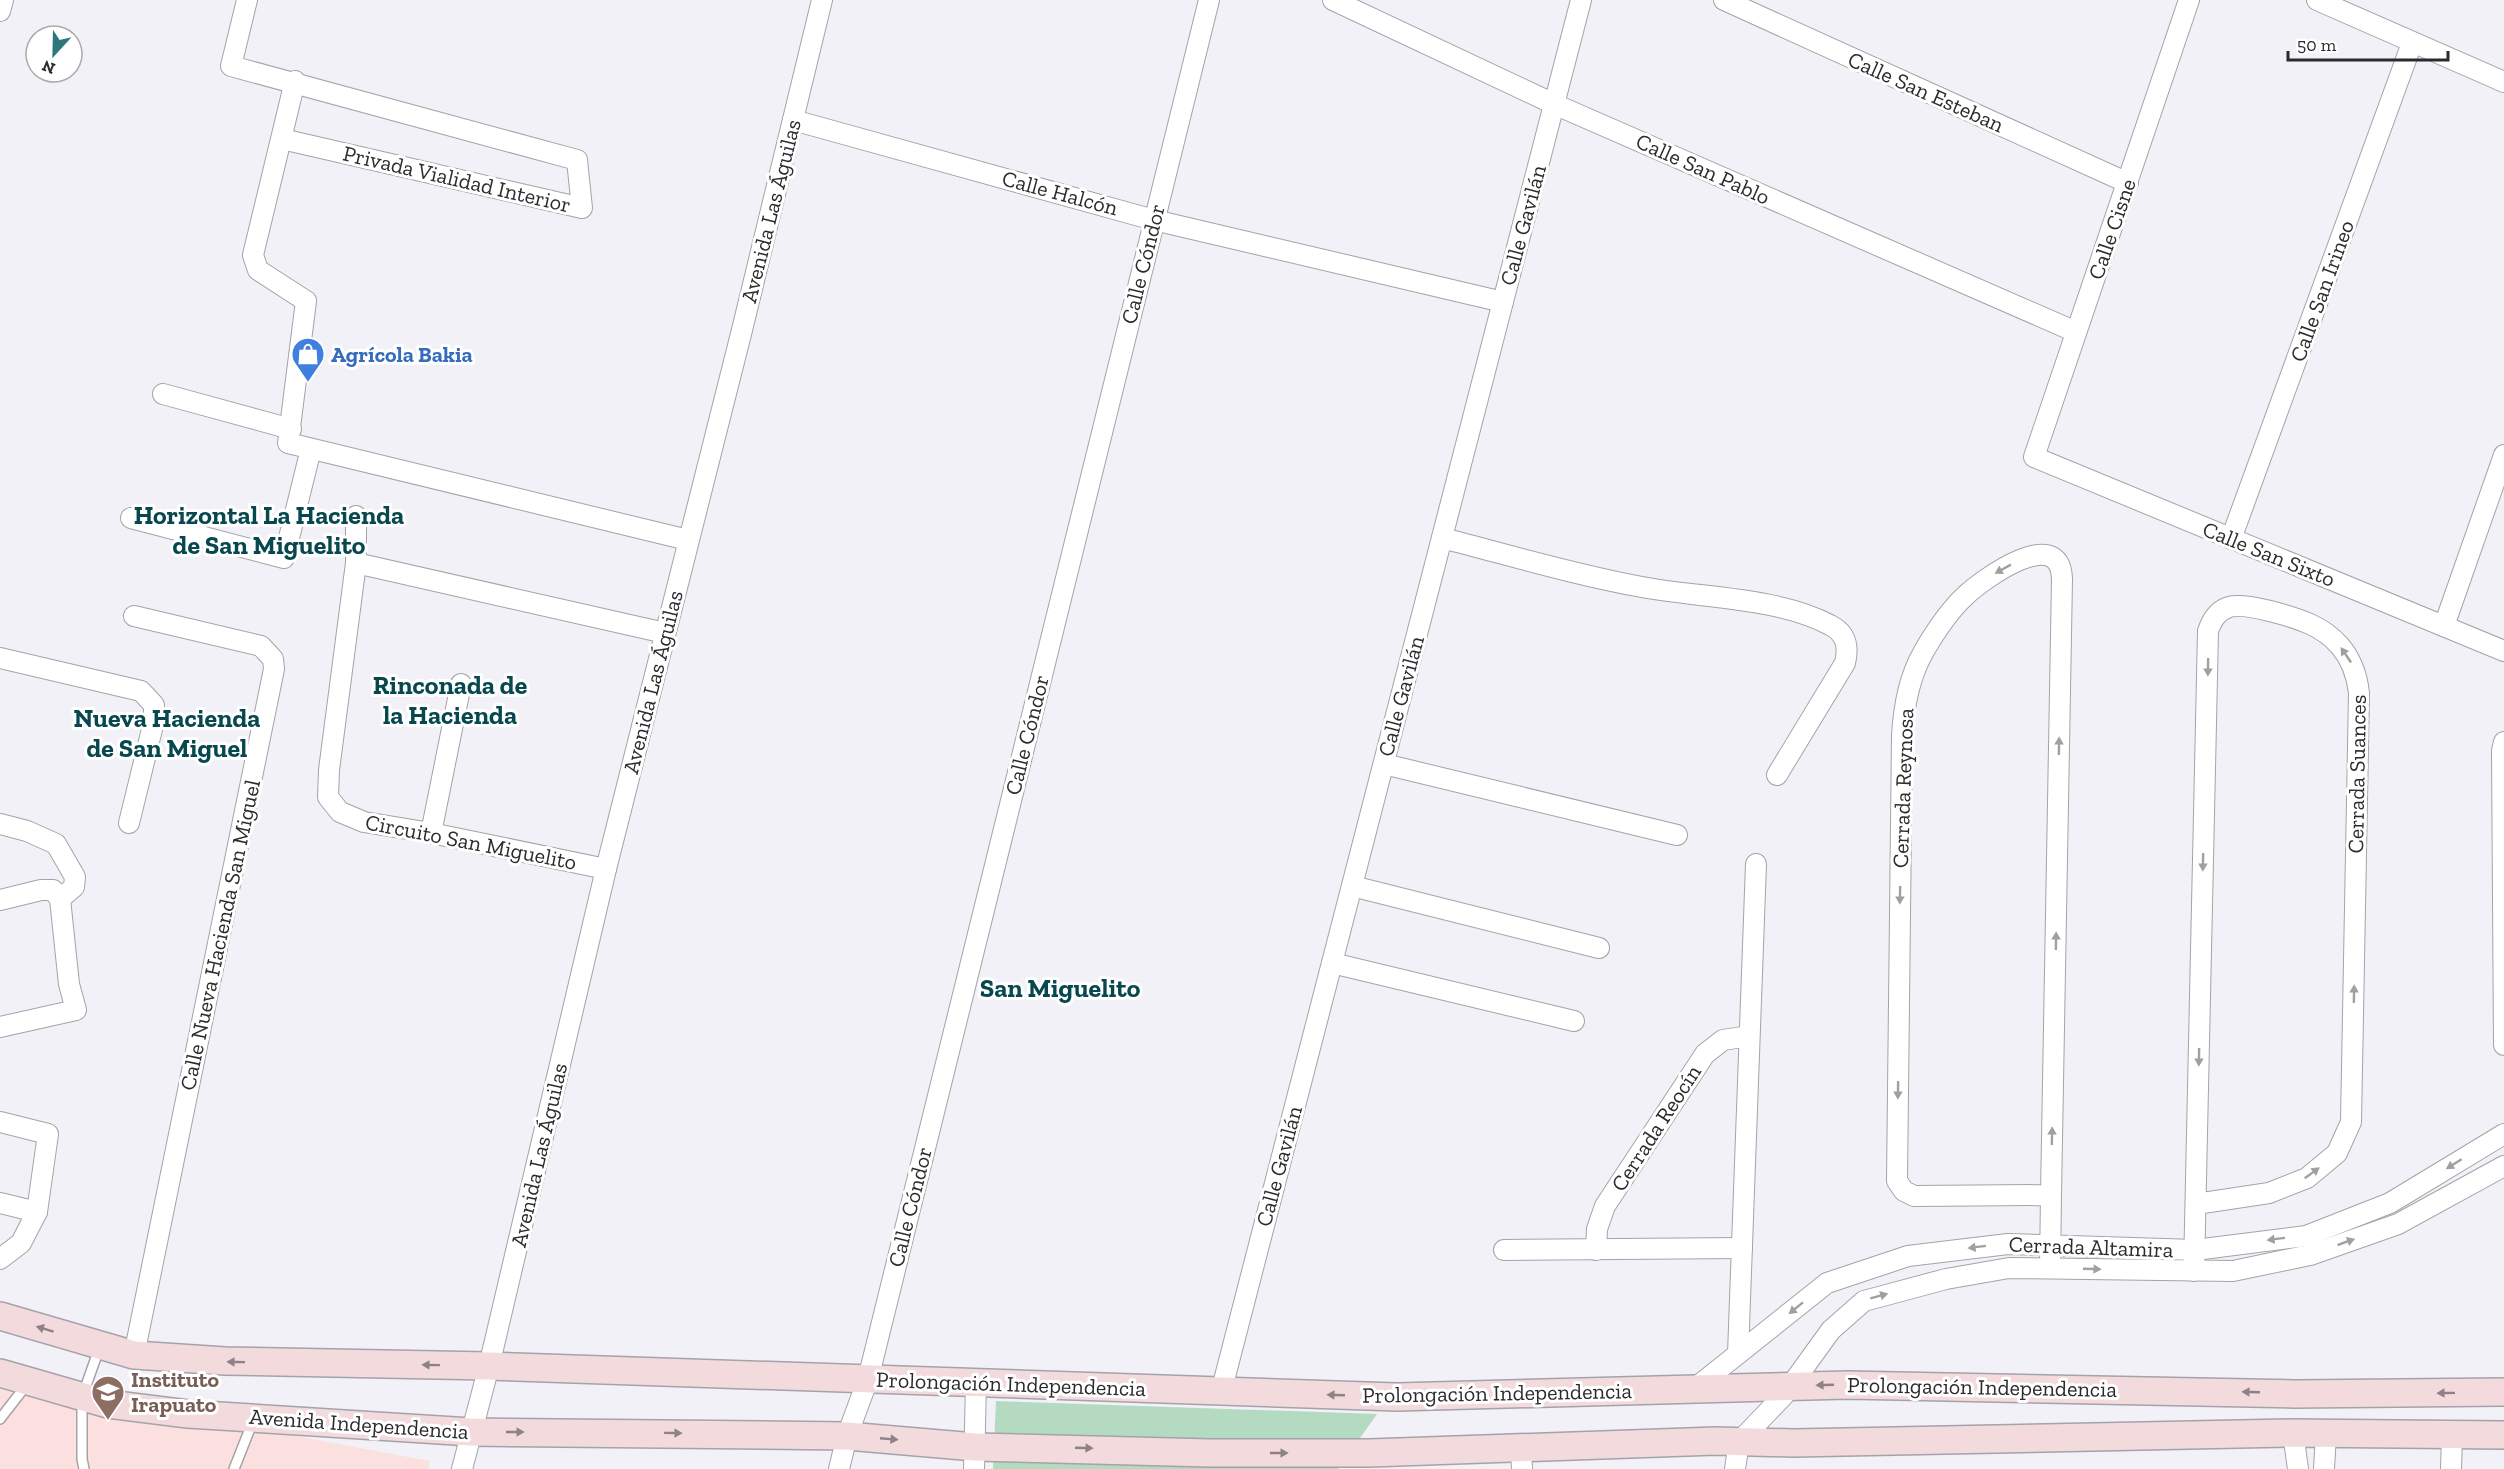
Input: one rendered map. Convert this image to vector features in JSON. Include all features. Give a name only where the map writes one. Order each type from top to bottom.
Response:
[{"type":"street","points":[[0,11],[3,0]]},
{"type":"street","name":"Privada Vialidad Interior","points":[[248,0],[231,66],[295,81],[577,160],[582,208],[282,139]]},
{"type":"street","name":"Avenida Las Águilas","points":[[462,1469],[489,1366],[606,869],[822,0]]},
{"type":"street","name":"Calle Cóndor","points":[[839,1469],[847,1436],[867,1379],[1209,0]]},
{"type":"street","name":"Calle San Pablo","points":[[1333,0],[1554,104],[2076,332]]},
{"type":"street","name":"Calle Gavilán","points":[[1221,1392],[1581,0]]},
{"type":"street","name":"Calle San Esteban","points":[[1724,0],[2128,183]]},
{"type":"street","name":"Calle Cisne","points":[[2034,457],[2189,0]]},
{"type":"street","points":[[2317,0],[2504,82]]},
{"type":"street","name":"Calle San Irineo","points":[[2231,538],[2412,43]]},
{"type":"street","points":[[295,81],[253,255],[258,270],[306,301],[288,442],[688,540]]},
{"type":"street","name":"Calle Halcón","points":[[793,120],[1154,220],[1503,302]]},
{"type":"street","points":[[163,394],[291,429]]},
{"type":"street","points":[[131,518],[284,558],[311,449]]},
{"type":"street","points":[[2444,626],[2504,455]]},
{"type":"street","name":"Calle San Sixto","points":[[2034,457],[2504,651]]},
{"type":"street","name":"Circuito San Miguelito","points":[[356,516],[356,563],[329,770],[328,797],[340,812],[364,822],[431,833],[606,869]]},
{"type":"street","points":[[1442,538],[1641,587],[1780,607],[1831,625],[1844,636],[1848,649],[1845,663],[1778,775]]},
{"type":"street","name":"Cerrada Reynosa","points":[[2050,1268],[2062,579],[2056,561],[2042,554],[2035,554],[1996,572],[1964,597],[1924,650],[1907,695],[1902,735],[1897,1181],[1904,1191],[1914,1196],[2051,1195]]},
{"type":"street","points":[[356,563],[665,633]]},
{"type":"street","name":"Cerrada Suances","points":[[2194,1271],[2208,631],[2214,617],[2220,612],[2237,606],[2275,613],[2310,624],[2340,646],[2353,665],[2357,679],[2359,705],[2351,1122],[2337,1153],[2307,1178],[2269,1193],[2196,1204]]},
{"type":"street","name":"Calle Nueva Hacienda San Miguel","points":[[134,616],[261,646],[273,659],[274,669],[134,1355]]},
{"type":"street","points":[[0,658],[141,691],[154,705],[154,722],[129,823]]},
{"type":"street","points":[[431,833],[461,684]]},
{"type":"street","points":[[2504,742],[2502,751],[2504,1045]]},
{"type":"street","points":[[1384,764],[1677,834]]},
{"type":"street","points":[[0,824],[27,831],[56,844],[75,877],[74,887],[60,899]]},
{"type":"street","points":[[1738,1354],[1756,864]]},
{"type":"street","points":[[1352,886],[1599,948]]},
{"type":"street","points":[[0,900],[41,890],[53,891],[60,899],[69,984],[76,1010],[0,1027]]},
{"type":"street","points":[[1332,963],[1574,1020]]},
{"type":"street","name":"Cerrada Reocín","points":[[1596,1250],[1598,1229],[1605,1206],[1705,1054],[1723,1040],[1749,1036]]},
{"type":"street","points":[[0,1122],[48,1134],[37,1212],[21,1243],[0,1259]]},
{"type":"street","name":"Cerrada Altamira","points":[[1694,1389],[1827,1283],[1908,1256],[2008,1244],[2195,1250],[2306,1236],[2390,1203],[2504,1134]]},
{"type":"street","name":"Cerrada Altamira","points":[[1739,1442],[1791,1386],[1831,1329],[1864,1301],[1946,1279],[2009,1268],[2233,1271],[2310,1255],[2398,1224],[2504,1166]]},
{"type":"street","points":[[0,1203],[37,1212]]},
{"type":"street","points":[[1504,1250],[1742,1248]]},
{"type":"street","points":[[0,1316],[134,1355],[225,1361],[489,1366]]},
{"type":"street","name":"Prolongación Independencia","points":[[489,1366],[1397,1397],[1848,1384],[2366,1394],[2504,1392]]},
{"type":"street","name":"Avenida Independencia","points":[[0,1373],[108,1404],[188,1414],[471,1432],[615,1433]]},
{"type":"street","points":[[975,1458],[976,1383]]},
{"type":"street","name":"Prolongación Independencia","points":[[615,1433],[847,1436],[975,1458],[1401,1450],[1522,1459],[1739,1442],[1794,1443],[2293,1433],[2504,1435]]},
{"type":"street","points":[[2293,1433],[2298,1469]]},
{"type":"street","points":[[2324,1469],[2326,1434]]},
{"type":"street","points":[[2451,1469],[2452,1435]]},
{"type":"street","points":[[1735,1469],[1739,1442]]},
{"type":"lane","points":[[84,1469],[82,1397],[100,1346]]},
{"type":"lane","points":[[0,1419],[29,1382]]},
{"type":"lane","points":[[234,1469],[254,1417]]},
{"type":"shaded area","name":"Instituto Irapuato","points":[[0,1381],[430,1461],[428,1469],[0,1469]]},
{"type":"green space","points":[[996,1401],[1377,1414],[1338,1469],[993,1469]]},
{"type":"place","name":"Agrícola Bakia","points":[[308,383]]},
{"type":"place","name":"Instituto Irapuato","points":[[108,1421]]},
{"type":"district","name":"Horizontal La Hacienda de San Miguelito","points":[[269,530]]},
{"type":"district","name":"Rinconada de la Hacienda","points":[[450,700]]},
{"type":"district","name":"Nueva Hacienda de San Miguel","points":[[167,733]]},
{"type":"district","name":"San Miguelito","points":[[1060,988]]}]
